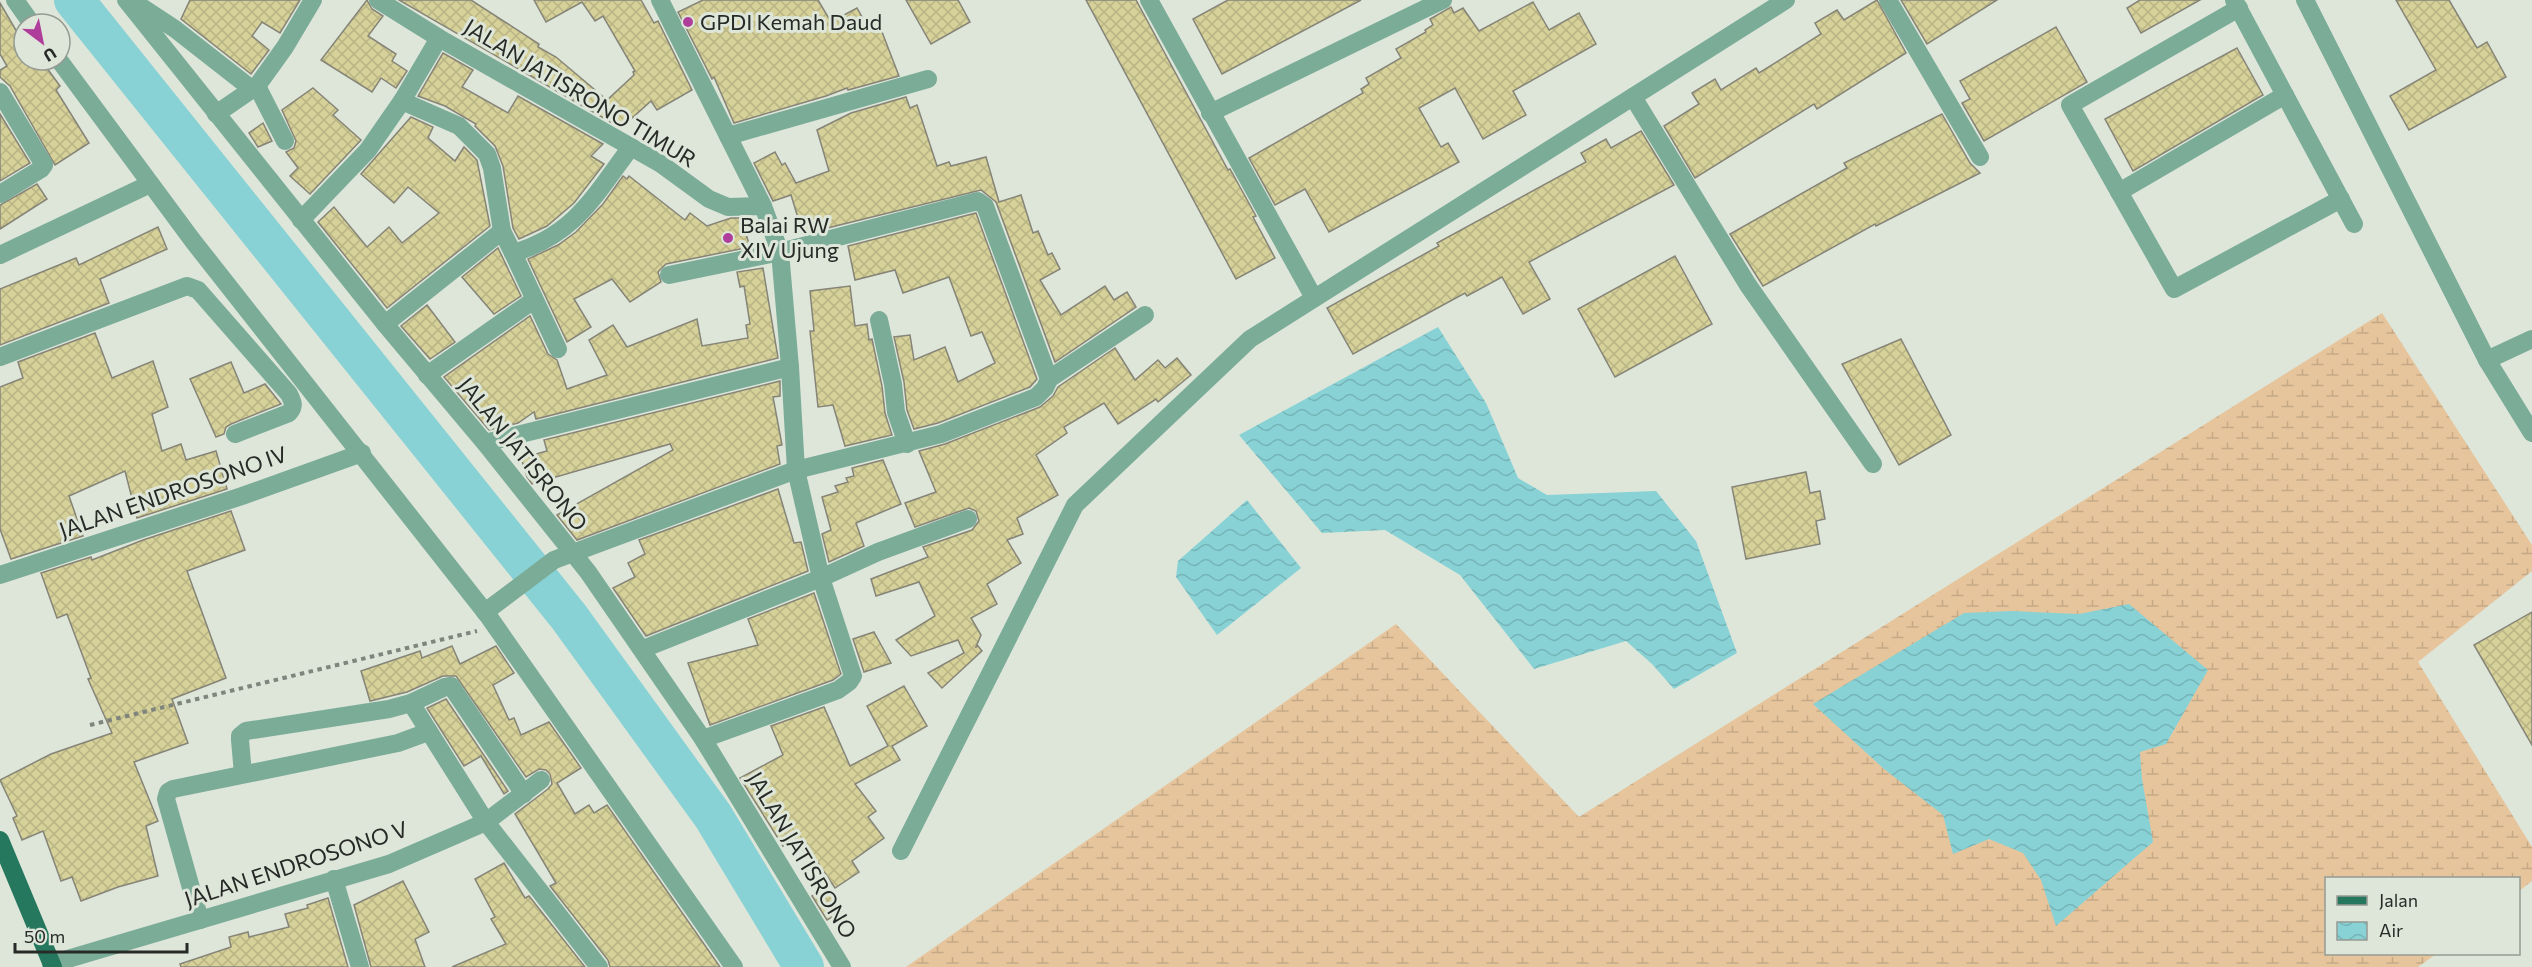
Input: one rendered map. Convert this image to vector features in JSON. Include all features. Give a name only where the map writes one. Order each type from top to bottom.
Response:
[{"type":"main road","points":[[0,840],[52,965]]},
{"type":"street","name":"JALAN JATISRONO","points":[[126,0],[385,324],[485,443],[643,649],[703,739],[842,967]]},
{"type":"street","points":[[131,0],[175,29],[255,88],[285,141]]},
{"type":"street","points":[[216,114],[255,88],[285,47],[313,0]]},
{"type":"street","name":"JALAN JATISRONO TIMUR","points":[[378,0],[439,38],[661,164],[709,199],[728,207],[762,206]]},
{"type":"street","points":[[1149,0],[1314,298]]},
{"type":"street","points":[[1210,113],[1443,0]]},
{"type":"street","points":[[901,851],[1075,505],[1250,339],[1786,0]]},
{"type":"street","points":[[1888,0],[1980,157]]},
{"type":"street","points":[[2305,0],[2487,360],[2532,433]]},
{"type":"street","points":[[662,1],[762,206],[780,252],[796,470],[822,578],[853,676],[838,690],[703,739]]},
{"type":"street","points":[[2341,199],[2174,289],[2070,105],[2236,4],[2341,199],[2354,224]]},
{"type":"street","points":[[301,220],[368,150],[402,101],[439,38]]},
{"type":"street","points":[[68,72],[150,184],[485,612],[734,967]]},
{"type":"street","points":[[728,136],[928,79]]},
{"type":"street","points":[[0,92],[44,165],[0,194]]},
{"type":"street","points":[[2119,192],[2285,95]]},
{"type":"street","points":[[1633,97],[1748,285],[1873,464]]},
{"type":"street","points":[[402,101],[459,126],[487,154],[492,168],[502,231],[558,349]]},
{"type":"street","points":[[513,253],[543,243],[577,219],[631,147]]},
{"type":"street","points":[[0,255],[150,184]]},
{"type":"street","points":[[669,275],[780,252],[978,201],[985,206],[1047,383]]},
{"type":"street","points":[[385,324],[502,231]]},
{"type":"street","points":[[0,357],[187,286],[198,290],[289,394],[293,402],[293,408],[289,413],[235,434]]},
{"type":"street","points":[[427,375],[534,300]]},
{"type":"street","points":[[485,612],[554,560],[796,470],[941,434],[1036,397],[1047,383],[1145,315]]},
{"type":"street","points":[[879,320],[893,384],[896,412],[907,444]]},
{"type":"street","points":[[2487,360],[2532,339]]},
{"type":"street","points":[[485,443],[790,367]]},
{"type":"street","name":"JALAN ENDROSONO IV","points":[[0,575],[242,496],[362,453]]},
{"type":"street","points":[[643,649],[822,578],[878,552],[968,519]]},
{"type":"street","points":[[243,774],[240,736],[246,731],[389,709],[411,703],[451,686],[524,794]]},
{"type":"street","points":[[411,703],[486,822],[599,967]]},
{"type":"street","points":[[200,920],[166,799],[168,792],[243,774],[398,743],[428,732]]},
{"type":"street","name":"JALAN ENDROSONO V","points":[[52,965],[389,864],[486,822],[541,780]]},
{"type":"street","points":[[334,879],[360,967]]},
{"type":"path","points":[[90,725],[496,627]]},
{"type":"green space","points":[[2382,313],[2532,545],[2532,571],[2418,662],[2532,847],[2532,881],[2520,890],[2520,877],[2325,877],[2325,955],[2435,955],[2418,967],[906,967],[1396,624],[1579,817]]},
{"type":"water","points":[[1438,327],[1486,403],[1518,478],[1547,495],[1656,491],[1696,541],[1737,653],[1674,689],[1652,664],[1626,641],[1534,669],[1460,575],[1385,530],[1322,533],[1239,435]]},
{"type":"water","points":[[1247,500],[1301,568],[1217,635],[1176,577],[1178,561]]},
{"type":"water","points":[[2129,604],[2208,670],[2166,744],[2140,752],[2142,779],[2153,842],[2056,926],[2041,880],[2023,853],[1989,839],[1953,854],[1943,815],[1884,769],[1813,704],[1964,613],[2012,611],[2079,614]]},
{"type":"building","points":[[190,0],[300,0],[280,33],[262,22],[252,36],[269,50],[251,74],[181,19]]},
{"type":"building","points":[[367,0],[372,9],[383,16],[368,36],[396,54],[392,61],[407,71],[396,88],[381,78],[372,92],[321,60]]},
{"type":"building","points":[[399,0],[471,0],[539,44],[538,47],[556,57],[607,100],[634,75],[635,71],[603,16],[595,21],[582,2],[546,22],[534,0],[641,0],[654,23],[658,21],[692,90],[657,110],[651,101],[621,128]]},
{"type":"building","points":[[703,0],[818,0],[831,22],[857,8],[866,24],[877,19],[899,76],[848,90],[847,88],[734,123],[714,77],[712,79],[678,12]]},
{"type":"building","points":[[906,0],[958,0],[970,22],[931,44]]},
{"type":"building","points":[[1086,0],[1136,0],[1228,170],[1230,169],[1256,216],[1253,217],[1275,258],[1236,279]]},
{"type":"building","points":[[1228,0],[1361,0],[1222,74],[1193,19]]},
{"type":"building","points":[[1877,0],[1906,53],[1817,109],[1814,104],[1695,178],[1664,126],[1699,104],[1692,93],[1715,79],[1721,90],[1756,68],[1759,73],[1821,34],[1815,23],[1837,10],[1844,20]]},
{"type":"building","points":[[1901,0],[1997,0],[1927,44]]},
{"type":"building","points":[[2140,0],[2200,0],[2141,33],[2127,8]]},
{"type":"building","points":[[2396,0],[2449,0],[2477,48],[2487,42],[2506,77],[2409,130],[2390,96],[2436,70]]},
{"type":"building","points":[[1533,2],[1549,30],[1579,13],[1596,44],[1513,91],[1526,115],[1483,139],[1455,88],[1419,108],[1441,147],[1448,143],[1459,162],[1329,232],[1305,189],[1275,205],[1249,158],[1363,93],[1361,89],[1369,84],[1366,78],[1401,58],[1396,49],[1426,32],[1425,30],[1433,25],[1430,19],[1451,7],[1454,13],[1463,8],[1479,31]]},
{"type":"building","points":[[0,3],[12,24],[12,72],[50,72],[60,86],[56,90],[89,143],[55,165],[10,86],[0,77],[0,70],[7,66],[0,54]]},
{"type":"building","points":[[2056,27],[2087,82],[1984,141],[1962,103],[1970,99],[1960,81]]},
{"type":"building","points":[[2237,48],[2263,95],[2133,171],[2105,119]]},
{"type":"building","points":[[443,53],[473,70],[462,87],[508,113],[518,96],[603,144],[591,156],[604,164],[574,203],[547,226],[519,239],[513,228],[503,166],[495,146],[475,126],[476,124],[445,106],[418,96]]},
{"type":"building","points":[[313,88],[338,110],[333,115],[361,140],[310,194],[290,176],[298,168],[286,152],[294,148],[296,141],[282,110]]},
{"type":"building","points":[[906,97],[910,108],[917,105],[937,166],[949,162],[951,166],[986,157],[999,202],[1021,195],[1033,233],[1038,231],[1048,255],[1052,253],[1060,269],[1040,280],[1061,315],[1105,286],[1114,300],[1127,292],[1136,307],[1055,362],[996,202],[981,190],[803,234],[791,195],[773,201],[754,163],[775,152],[782,165],[785,163],[796,183],[829,171],[817,130],[851,113]]},
{"type":"building","points":[[0,114],[30,163],[0,181]]},
{"type":"building","points":[[1942,114],[1970,163],[1980,173],[1876,226],[1875,224],[1763,286],[1730,234],[1847,168],[1844,163]]},
{"type":"building","points":[[411,117],[433,127],[428,138],[455,161],[464,147],[477,160],[490,226],[387,308],[318,222],[334,207],[367,247],[389,227],[402,243],[439,213],[408,187],[394,203],[361,174]]},
{"type":"building","points":[[263,123],[272,141],[258,147],[249,133]]},
{"type":"building","points":[[1641,131],[1674,185],[1529,262],[1550,299],[1523,314],[1502,277],[1467,296],[1465,293],[1353,354],[1327,308],[1439,246],[1437,243],[1586,162],[1581,153],[1606,139],[1611,148]]},
{"type":"building","points":[[623,176],[627,179],[629,176],[685,220],[690,213],[707,226],[731,218],[741,218],[750,247],[666,264],[658,272],[661,282],[630,302],[612,279],[574,299],[591,327],[567,342],[528,259],[558,245],[576,232],[603,204]]},
{"type":"building","points":[[37,184],[47,199],[0,229],[0,205]]},
{"type":"building","points":[[976,213],[1037,379],[1030,387],[938,423],[914,429],[907,410],[904,382],[894,337],[910,335],[914,360],[945,347],[958,382],[995,363],[982,332],[971,336],[949,277],[903,293],[895,270],[855,280],[848,246]]},
{"type":"building","points":[[158,227],[167,249],[100,279],[109,303],[0,345],[0,289],[76,258],[79,265]]},
{"type":"building","points":[[498,248],[521,296],[494,314],[462,277]]},
{"type":"building","points":[[1675,256],[1712,324],[1615,377],[1578,309]]},
{"type":"building","points":[[763,268],[778,358],[536,419],[534,412],[518,423],[489,430],[444,377],[530,316],[548,354],[557,360],[567,389],[607,375],[589,340],[613,325],[627,347],[697,319],[702,346],[748,338],[746,325],[750,324],[744,286],[740,287],[737,272]]},
{"type":"building","points":[[850,286],[855,326],[867,324],[869,340],[872,339],[885,413],[892,435],[845,446],[833,405],[818,407],[810,331],[814,331],[810,291]]},
{"type":"building","points":[[427,305],[455,342],[430,359],[401,326]]},
{"type":"building","points":[[95,333],[112,378],[153,361],[168,407],[152,414],[162,451],[181,444],[186,460],[216,451],[227,489],[137,518],[125,471],[69,496],[83,536],[11,559],[0,529],[0,387],[23,378],[18,362]]},
{"type":"building","points":[[1901,339],[1951,435],[1899,465],[1842,364]]},
{"type":"building","points":[[1115,348],[1135,380],[1158,360],[1165,368],[1177,358],[1191,375],[1158,402],[1156,399],[1118,424],[1104,403],[1064,427],[1067,433],[1036,455],[1058,495],[1017,518],[1023,534],[1007,540],[1021,563],[987,584],[997,604],[971,618],[981,635],[976,647],[978,646],[982,651],[942,688],[928,673],[964,653],[958,640],[911,656],[896,640],[935,616],[919,582],[876,596],[871,579],[928,557],[923,547],[972,530],[979,521],[976,511],[969,508],[915,527],[905,503],[936,492],[919,451],[945,444],[1040,407],[1053,396],[1058,387]]},
{"type":"building","points":[[231,362],[244,393],[265,384],[281,404],[231,424],[226,427],[224,434],[216,437],[190,379]]},
{"type":"building","points":[[780,381],[780,396],[773,397],[782,445],[777,446],[780,464],[577,540],[557,515],[673,450],[670,444],[532,484],[527,477],[521,458],[547,451],[544,440]]},
{"type":"building","points":[[883,460],[901,504],[856,523],[864,546],[829,562],[822,534],[831,530],[822,497],[838,492],[835,486],[848,482],[846,478],[854,476],[852,468]]},
{"type":"building","points":[[1806,472],[1810,493],[1820,491],[1825,519],[1816,521],[1820,544],[1746,559],[1732,487]]},
{"type":"building","points":[[778,489],[794,543],[801,542],[808,571],[646,636],[613,588],[635,577],[628,563],[645,554],[639,540]]},
{"type":"building","points":[[231,511],[245,550],[187,571],[226,678],[172,699],[188,743],[134,762],[158,821],[146,826],[158,876],[118,887],[81,901],[72,877],[61,881],[43,831],[22,840],[13,818],[17,816],[0,780],[51,754],[112,733],[88,679],[91,678],[67,614],[57,618],[41,573],[91,557],[92,560],[143,540]]},
{"type":"building","points":[[814,593],[841,674],[833,680],[710,725],[688,663],[758,645],[748,619]]},
{"type":"building","points":[[2532,612],[2532,745],[2474,645]]},
{"type":"building","points":[[874,632],[891,663],[864,672],[853,639]]},
{"type":"building","points":[[452,646],[460,664],[496,646],[514,673],[493,685],[509,720],[514,718],[521,735],[549,722],[581,768],[557,783],[575,814],[589,805],[594,813],[607,805],[720,967],[610,967],[608,960],[550,886],[556,883],[515,814],[548,789],[552,784],[550,774],[546,770],[539,769],[526,777],[456,676],[443,676],[407,692],[370,701],[361,671],[420,651],[422,658]]},
{"type":"building","points":[[904,686],[927,726],[892,746],[900,760],[855,784],[876,811],[868,817],[884,838],[852,861],[859,872],[835,888],[808,848],[804,851],[793,837],[783,846],[740,778],[783,755],[771,726],[824,707],[850,766],[888,746],[867,706]]},
{"type":"building","points":[[446,699],[508,791],[504,794],[481,756],[464,766],[427,708]]},
{"type":"building","points":[[504,863],[525,898],[529,896],[585,967],[452,967],[506,944],[491,919],[495,917],[475,879]]},
{"type":"building","points":[[403,881],[429,932],[415,939],[425,967],[371,967],[354,905]]},
{"type":"building","points":[[828,887],[842,911],[827,920],[812,896]]},
{"type":"building","points":[[328,898],[348,967],[181,967],[180,964],[231,947],[229,937],[248,932],[249,937],[289,927],[285,914],[308,908],[307,905]]},
{"type":"waterway","points":[[74,0],[569,617],[713,816],[804,967]]},
{"type":"place","name":"GPDI Kemah Daud","points":[[688,22]]},
{"type":"place","name":"Balai RW XIV Ujung","points":[[728,238]]}]
